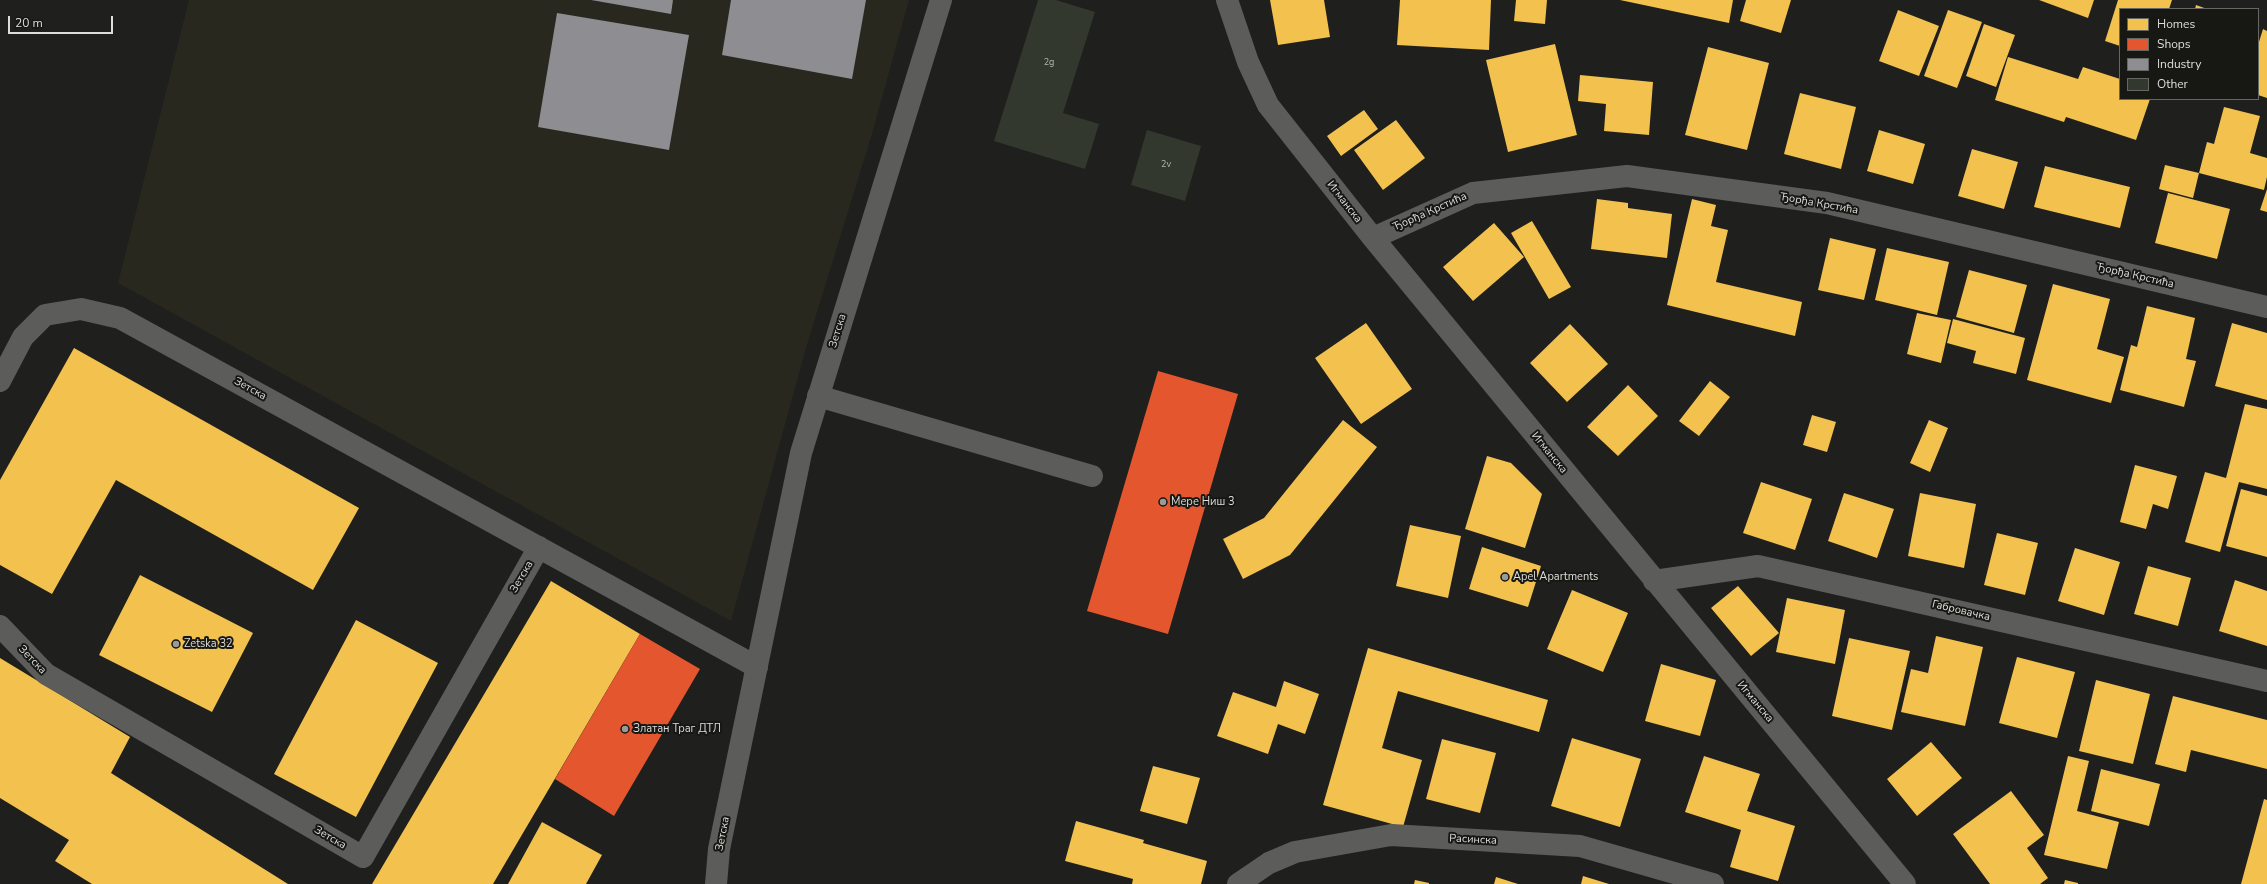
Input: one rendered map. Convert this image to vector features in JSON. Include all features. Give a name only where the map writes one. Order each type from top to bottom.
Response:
[{"type":"street","name":"Зетска","points":[[716,884],[719,849],[801,453],[941,0]]},
{"type":"street","name":"Игманска","points":[[1227,0],[1248,62],[1268,105],[1372,238],[1906,884]]},
{"type":"street","name":"Ђорђа Крстића","points":[[1372,238],[1473,193],[1627,176],[1827,203],[2267,307]]},
{"type":"street","name":"Зетска","points":[[0,381],[23,337],[45,315],[81,309],[120,318],[757,667]]},
{"type":"street","points":[[818,396],[1092,476]]},
{"type":"street","name":"Зетска","points":[[0,626],[46,674],[363,857],[539,547]]},
{"type":"street","name":"Габровачка","points":[[1654,581],[1758,566],[2267,681]]},
{"type":"street","name":"Расинска","points":[[1238,884],[1269,863],[1295,852],[1391,835],[1580,846],[1714,884]]},
{"type":"shaded area","points":[[189,0],[909,0],[872,134],[806,348],[731,621],[118,283]]},
{"type":"building: Homes","points":[[1270,0],[1324,0],[1330,37],[1278,45]]},
{"type":"building: Homes","points":[[1400,0],[1491,0],[1489,50],[1397,45]]},
{"type":"building: Homes","points":[[1516,0],[1547,0],[1545,24],[1514,21]]},
{"type":"building: Homes","points":[[1620,0],[1733,0],[1729,23]]},
{"type":"building: Homes","points":[[1746,0],[1791,0],[1781,33],[1740,21]]},
{"type":"building: Homes","points":[[2039,0],[2094,0],[2088,18]]},
{"type":"building: Homes","points":[[2118,0],[2172,0],[2169,8],[2119,8],[2119,46],[2105,41]]},
{"type":"building: Homes","points":[[2196,5],[2204,8],[2195,8]]},
{"type":"building: Homes","points":[[1898,10],[1939,26],[1919,76],[1879,61]]},
{"type":"building: Homes","points":[[1948,10],[1982,22],[1957,88],[1924,76]]},
{"type":"building: Homes","points":[[1984,24],[2015,35],[1996,87],[1966,76]]},
{"type":"building: Homes","points":[[2263,29],[2267,31],[2267,98],[2259,95],[2259,42]]},
{"type":"building: Homes","points":[[1555,44],[1577,135],[1508,152],[1486,60]]},
{"type":"building: Homes","points":[[1708,47],[1769,63],[1747,150],[1685,135]]},
{"type":"building: Homes","points":[[2008,57],[2078,79],[2083,67],[2119,79],[2119,100],[2150,100],[2136,140],[2066,117],[2064,122],[1995,100]]},
{"type":"building: Homes","points":[[1580,75],[1653,82],[1649,135],[1604,131],[1606,104],[1578,101]]},
{"type":"building: Homes","points":[[1800,93],[1856,107],[1841,169],[1784,154]]},
{"type":"building: Homes","points":[[2224,107],[2260,116],[2250,153],[2267,158],[2267,177],[2264,190],[2199,173],[2207,142],[2214,144]]},
{"type":"building: Homes","points":[[1364,110],[1378,129],[1341,156],[1327,136]]},
{"type":"building: Homes","points":[[1396,120],[1425,158],[1383,190],[1354,150]]},
{"type":"building: Homes","points":[[1879,130],[1925,144],[1913,184],[1867,171]]},
{"type":"building: Homes","points":[[1972,149],[2018,162],[2004,209],[1958,196]]},
{"type":"building: Homes","points":[[2165,165],[2199,173],[2193,198],[2159,189]]},
{"type":"building: Homes","points":[[2045,166],[2130,187],[2120,228],[2034,207]]},
{"type":"building: Homes","points":[[2267,189],[2267,212],[2260,210]]},
{"type":"building: Homes","points":[[2168,193],[2230,209],[2217,259],[2155,243]]},
{"type":"building: Homes","points":[[1597,199],[1628,203],[1628,208],[1672,214],[1667,258],[1591,249]]},
{"type":"building: Homes","points":[[1692,199],[1716,205],[1711,226],[1728,230],[1716,282],[1802,302],[1795,336],[1667,305]]},
{"type":"building: Homes","points":[[1532,221],[1571,287],[1549,299],[1511,233]]},
{"type":"building: Homes","points":[[1494,223],[1524,257],[1473,301],[1443,267]]},
{"type":"building: Homes","points":[[1830,238],[1876,249],[1864,300],[1818,290]]},
{"type":"building: Homes","points":[[1887,248],[1949,262],[1937,315],[1875,300]]},
{"type":"building: Homes","points":[[1969,270],[2027,285],[2014,333],[1956,317]]},
{"type":"building: Homes","points":[[2053,284],[2110,299],[2097,349],[2124,357],[2111,403],[2027,380]]},
{"type":"building: Homes","points":[[2147,306],[2195,318],[2186,359],[2196,361],[2184,407],[2120,390],[2131,345],[2137,347]]},
{"type":"building: Homes","points":[[1917,313],[1951,320],[1941,363],[1907,354]]},
{"type":"building: Homes","points":[[1953,319],[2025,338],[2016,374],[1973,363],[1976,351],[1947,343]]},
{"type":"building: Homes","points":[[1366,323],[1412,389],[1361,424],[1315,358]]},
{"type":"building: Homes","points":[[2232,323],[2267,333],[2267,400],[2215,386]]},
{"type":"building: Homes","points":[[1570,324],[1608,364],[1567,402],[1530,363]]},
{"type":"building: Homes","points":[[74,348],[359,508],[313,590],[116,480],[52,594],[0,565],[0,480]]},
{"type":"building: Homes","points":[[1710,381],[1730,397],[1699,436],[1679,421]]},
{"type":"building: Homes","points":[[1628,385],[1658,416],[1618,456],[1587,427]]},
{"type":"building: Homes","points":[[2245,404],[2267,409],[2267,489],[2239,482],[2220,552],[2185,542],[2205,472],[2226,478]]},
{"type":"building: Homes","points":[[1812,415],[1836,422],[1827,452],[1803,445]]},
{"type":"building: Homes","points":[[1343,420],[1377,447],[1290,555],[1243,579],[1223,539],[1264,518]]},
{"type":"building: Homes","points":[[1929,420],[1948,428],[1930,472],[1910,463]]},
{"type":"building: Homes","points":[[1487,456],[1511,463],[1542,494],[1525,548],[1465,529]]},
{"type":"building: Homes","points":[[2135,465],[2177,476],[2168,509],[2153,504],[2146,529],[2120,522]]},
{"type":"building: Homes","points":[[1761,482],[1812,499],[1795,550],[1743,533]]},
{"type":"building: Homes","points":[[2241,489],[2267,496],[2267,557],[2226,546]]},
{"type":"building: Homes","points":[[1844,493],[1894,509],[1877,558],[1828,541]]},
{"type":"building: Homes","points":[[1920,493],[1976,504],[1964,568],[1908,556]]},
{"type":"building: Homes","points":[[1410,525],[1461,536],[1448,598],[1396,586]]},
{"type":"building: Homes","points":[[1997,533],[2038,543],[2025,595],[1984,585]]},
{"type":"building: Homes","name":"Apel Apartments","points":[[1482,547],[1541,566],[1528,607],[1469,589]]},
{"type":"building: Homes","points":[[2075,548],[2120,562],[2104,615],[2058,601]]},
{"type":"building: Homes","points":[[2148,566],[2191,578],[2178,626],[2134,614]]},
{"type":"building: Homes","name":"Zetska 32","points":[[140,575],[253,633],[212,712],[99,655]]},
{"type":"building: Homes","points":[[2235,580],[2267,591],[2267,646],[2219,631]]},
{"type":"building: Homes","points":[[551,581],[640,634],[493,884],[372,884]]},
{"type":"building: Homes","points":[[1738,586],[1779,633],[1751,656],[1711,608]]},
{"type":"building: Homes","points":[[1572,590],[1628,613],[1603,672],[1547,649]]},
{"type":"building: Homes","points":[[1787,598],[1845,610],[1835,664],[1776,652]]},
{"type":"building: Homes","points":[[356,620],[438,663],[356,817],[274,774]]},
{"type":"building: Homes","points":[[1936,636],[1983,647],[1965,726],[1901,712],[1911,669],[1928,673]]},
{"type":"building: Homes","points":[[1849,638],[1910,651],[1892,730],[1832,716]]},
{"type":"building: Homes","points":[[1368,648],[1548,700],[1539,732],[1398,691],[1382,748],[1422,760],[1403,827],[1323,805]]},
{"type":"building: Homes","points":[[2017,657],[2075,672],[2057,738],[1999,723]]},
{"type":"building: Homes","points":[[0,658],[130,737],[111,773],[288,884],[92,884],[55,861],[69,840],[0,798]]},
{"type":"building: Homes","points":[[1661,664],[1716,680],[1700,736],[1645,721]]},
{"type":"building: Homes","points":[[2096,680],[2150,694],[2133,764],[2079,751]]},
{"type":"building: Homes","points":[[1284,681],[1319,694],[1305,734],[1278,724],[1268,754],[1217,736],[1233,692],[1276,707]]},
{"type":"building: Homes","points":[[2173,696],[2267,720],[2267,769],[2191,750],[2186,772],[2155,764]]},
{"type":"building: Homes","points":[[1572,738],[1641,759],[1620,827],[1551,806]]},
{"type":"building: Homes","points":[[1442,739],[1496,753],[1480,813],[1426,799]]},
{"type":"building: Homes","points":[[1931,742],[1962,778],[1917,816],[1887,779]]},
{"type":"building: Homes","points":[[1704,756],[1760,774],[1747,811],[1795,826],[1778,881],[1730,867],[1741,830],[1685,812]]},
{"type":"building: Homes","points":[[2068,756],[2089,761],[2077,811],[2119,822],[2107,869],[2044,855]]},
{"type":"building: Homes","points":[[1153,766],[1200,778],[1187,824],[1140,811]]},
{"type":"building: Homes","points":[[2101,769],[2160,784],[2149,826],[2091,811]]},
{"type":"building: Homes","points":[[2011,791],[2044,835],[2027,848],[2048,878],[2040,884],[1990,884],[1953,834]]},
{"type":"building: Homes","points":[[2264,799],[2267,800],[2267,884],[2241,884]]},
{"type":"building: Homes","points":[[1076,821],[1144,840],[1143,843],[1207,861],[1201,884],[1132,884],[1133,879],[1065,861]]},
{"type":"building: Homes","points":[[542,822],[602,855],[586,884],[508,884]]},
{"type":"building: Homes","points":[[1583,876],[1609,884],[1581,884]]},
{"type":"building: Homes","points":[[1496,877],[1518,884],[1494,884]]},
{"type":"building: Homes","points":[[1415,880],[1429,883],[1429,884],[1414,884]]},
{"type":"building: Homes","points":[[2065,880],[2078,883],[2078,884],[2064,884]]},
{"type":"building: Shops","name":"Мере Ниш 3","points":[[1158,371],[1238,394],[1168,634],[1087,611]]},
{"type":"building: Shops","points":[[640,634],[700,669],[614,816],[555,779]]},
{"type":"building: Industry","points":[[591,0],[673,0],[671,14]]},
{"type":"building: Industry","points":[[731,0],[866,0],[852,79],[722,55]]},
{"type":"building: Industry","points":[[557,13],[689,35],[669,150],[538,127]]},
{"type":"building: Other","points":[[1038,0],[1056,0],[1095,12],[1063,113],[1099,124],[1085,169],[994,141]]},
{"type":"building: Other","points":[[1147,130],[1201,146],[1185,201],[1131,185]]},
{"type":"place","name":"Мере Ниш 3","points":[[1163,502]]},
{"type":"place","name":"Apel Apartments","points":[[1505,577]]},
{"type":"place","name":"Zetska 32","points":[[176,644]]},
{"type":"place","name":"Златан Траг ДТЛ","points":[[625,729]]}]
